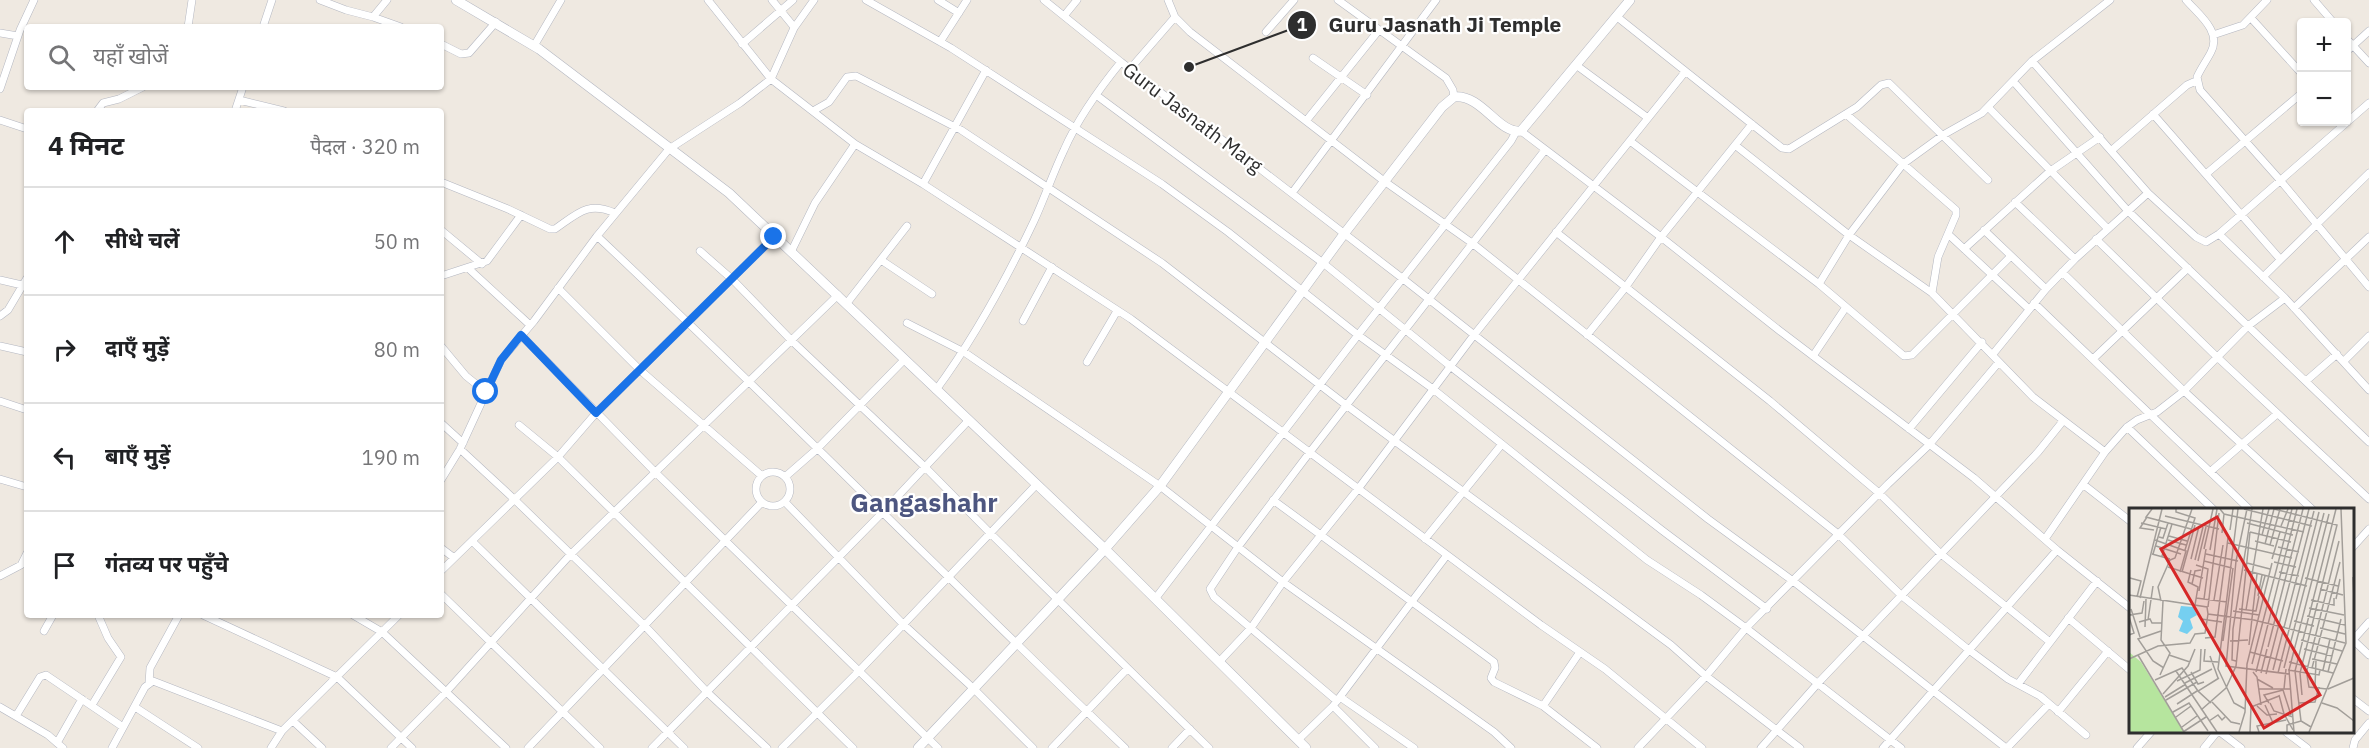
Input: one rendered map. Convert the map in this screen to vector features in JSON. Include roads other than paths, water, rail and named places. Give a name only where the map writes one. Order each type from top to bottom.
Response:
[{"type":"street","points":[[0,90],[18,36],[34,0]]},
{"type":"street","points":[[189,24],[192,0]]},
{"type":"street","points":[[263,24],[272,0]]},
{"type":"street","points":[[320,0],[393,24]]},
{"type":"street","points":[[373,16],[377,15],[387,0]]},
{"type":"street","points":[[456,0],[534,46],[724,188],[1105,549],[1306,748]]},
{"type":"street","points":[[534,46],[561,0]]},
{"type":"street","points":[[719,0],[710,3],[771,79],[855,144],[1021,246],[1117,311],[1580,652],[1702,748]]},
{"type":"street","points":[[772,0],[794,27]]},
{"type":"street","points":[[742,44],[793,0]]},
{"type":"street","points":[[444,475],[461,446],[501,360],[597,236],[669,149],[740,103],[771,79],[794,27],[814,0]]},
{"type":"street","points":[[866,0],[986,70],[1161,184],[1358,335],[1433,389],[1647,560],[1701,595],[1819,682],[1901,748]]},
{"type":"street","points":[[938,0],[959,13]]},
{"type":"street","points":[[940,42],[968,0]]},
{"type":"street","name":"Guru Jasnath Marg","points":[[1044,0],[1708,519],[1793,581],[2007,748]]},
{"type":"street","points":[[1064,16],[1077,0]]},
{"type":"street","points":[[1168,0],[1175,17],[1190,32],[1384,181],[1472,243],[1838,534],[1902,596],[1969,650],[2018,684],[2040,696],[2086,735]]},
{"type":"street","points":[[1266,32],[1294,0]]},
{"type":"street","points":[[1338,0],[1446,78],[1454,97]]},
{"type":"street","points":[[1292,193],[1436,0]]},
{"type":"street","points":[[1155,599],[1444,225],[1518,132],[1630,0]]},
{"type":"street","points":[[1819,284],[1849,236],[1903,164],[1943,135],[1988,107],[2032,61],[2110,0]]},
{"type":"street","points":[[2186,0],[2211,29],[2213,35],[2212,50],[2199,71],[2196,81],[2200,90],[2280,180],[2369,287]]},
{"type":"street","points":[[2213,35],[2237,28],[2251,18],[2267,0]]},
{"type":"street","points":[[2314,0],[2330,18]]},
{"type":"street","points":[[1616,16],[1786,150],[1846,114],[1881,85],[1889,83],[1988,180]]},
{"type":"street","points":[[1130,69],[1175,17]]},
{"type":"street","points":[[2251,18],[2299,72]]},
{"type":"street","points":[[444,45],[462,54],[469,53],[496,22]]},
{"type":"street","points":[[1306,121],[1379,30]]},
{"type":"street","points":[[2353,46],[2369,31]]},
{"type":"street","points":[[0,33],[18,36]]},
{"type":"street","points":[[2351,44],[2369,63]]},
{"type":"street","points":[[1313,58],[1367,94]]},
{"type":"street","points":[[2032,61],[2148,193],[2206,242],[2219,234],[2341,126]]},
{"type":"street","points":[[936,390],[964,352],[1021,246],[1050,188],[1064,149],[1075,129],[1096,95],[1121,62]]},
{"type":"street","points":[[1576,65],[1648,118]]},
{"type":"street","points":[[923,184],[986,70]]},
{"type":"street","points":[[1219,662],[1251,628],[1283,582],[1358,489],[1450,366],[1685,72]]},
{"type":"street","points":[[813,111],[830,102],[847,77],[856,76],[954,127],[1050,188],[1162,263],[1264,344],[1662,639],[1800,748]]},
{"type":"street","points":[[2013,81],[2075,154],[2128,211],[2369,442]]},
{"type":"street","points":[[2112,150],[2187,85],[2196,81]]},
{"type":"street","points":[[99,108],[103,103],[119,99],[136,90]]},
{"type":"street","points":[[236,108],[242,90]]},
{"type":"street","points":[[1096,95],[1323,263],[1450,366],[1767,609]]},
{"type":"street","points":[[2206,174],[2297,96]]},
{"type":"street","points":[[918,748],[1105,549],[1160,486],[1384,181],[1442,107],[1454,97],[1470,98],[1545,150],[1661,237],[1974,478],[2057,550],[2129,607]]},
{"type":"street","points":[[239,99],[273,108]]},
{"type":"street","points":[[2351,118],[2369,103]]},
{"type":"street","points":[[1988,107],[2049,172],[2108,229]]},
{"type":"street","points":[[1846,114],[1956,210],[1938,257],[1932,293]]},
{"type":"street","points":[[2153,114],[2280,259]]},
{"type":"street","points":[[0,120],[24,128]]},
{"type":"street","points":[[1587,335],[1625,288],[1661,237],[1752,124]]},
{"type":"street","points":[[1964,249],[2049,172],[2100,137]]},
{"type":"street","points":[[1630,141],[1819,284],[1900,354],[1908,357],[2011,256]]},
{"type":"street","points":[[791,252],[815,203],[855,144]]},
{"type":"street","points":[[1735,145],[1849,236],[1932,293],[2033,397],[2105,452]]},
{"type":"street","points":[[1375,748],[1337,702],[1214,597],[1210,589],[1238,547],[1346,405],[1545,150]]},
{"type":"street","points":[[2263,277],[2369,173]]},
{"type":"street","points":[[444,183],[550,229],[555,229],[590,207],[598,206],[615,213]]},
{"type":"street","points":[[1993,354],[2062,272],[2148,193]]},
{"type":"street","points":[[2015,202],[2075,259]]},
{"type":"street","points":[[444,275],[482,264],[491,257],[521,215]]},
{"type":"street","points":[[847,303],[908,226]]},
{"type":"street","points":[[1984,230],[2046,289]]},
{"type":"street","points":[[444,232],[482,264]]},
{"type":"street","points":[[1556,232],[1770,401],[1879,493],[1941,554],[2050,642]]},
{"type":"street","points":[[1948,234],[2029,309]]},
{"type":"street","points":[[2219,234],[2285,298],[2369,390]]},
{"type":"street","points":[[597,236],[1125,748]]},
{"type":"street","points":[[444,568],[558,457],[596,413],[774,237]]},
{"type":"street","points":[[2294,308],[2369,237]]},
{"type":"street","points":[[2096,239],[2216,357],[2369,499]]},
{"type":"street","points":[[700,251],[733,280],[792,341],[925,467],[1209,748]]},
{"type":"street","points":[[881,260],[932,294]]},
{"type":"street","points":[[1023,321],[1052,267]]},
{"type":"street","points":[[468,268],[530,325]]},
{"type":"street","points":[[2093,360],[2188,268]]},
{"type":"street","points":[[2062,272],[2184,391],[2311,508]]},
{"type":"street","points":[[0,280],[22,285]]},
{"type":"street","points":[[0,316],[8,310],[24,282]]},
{"type":"street","points":[[558,288],[640,370],[762,476]]},
{"type":"street","points":[[391,748],[446,692],[570,555],[750,383],[838,295]]},
{"type":"street","points":[[2045,539],[2105,452],[2127,427],[2137,420],[2151,416],[2184,391],[2248,326],[2285,298]]},
{"type":"street","points":[[2034,303],[2248,508]]},
{"type":"street","points":[[1813,356],[1845,307]]},
{"type":"street","points":[[1087,362],[1117,311]]},
{"type":"street","points":[[907,323],[964,352],[1160,486],[1283,582],[1494,732],[1511,748]]},
{"type":"street","points":[[521,335],[655,472],[938,748]]},
{"type":"street","points":[[2344,361],[2369,336]]},
{"type":"street","points":[[1909,429],[1982,342]]},
{"type":"street","points":[[0,346],[24,351]]},
{"type":"street","points":[[444,350],[466,376],[486,392]]},
{"type":"street","points":[[2306,381],[2337,354]]},
{"type":"street","points":[[785,477],[817,449],[904,360]]},
{"type":"street","points":[[1638,748],[1706,676],[1746,628],[1929,445],[1999,362]]},
{"type":"street","points":[[0,401],[24,409]]},
{"type":"street","points":[[2210,472],[2277,414]]},
{"type":"street","points":[[652,748],[882,513],[968,421]]},
{"type":"street","points":[[1761,748],[1819,682],[2038,452],[2063,421]]},
{"type":"street","points":[[519,425],[558,457],[853,748]]},
{"type":"street","points":[[444,426],[570,555],[645,626],[707,692],[767,748]]},
{"type":"street","points":[[2127,427],[2212,508]]},
{"type":"street","points":[[1425,539],[1502,444]]},
{"type":"street","points":[[774,472],[785,477],[790,486],[785,502],[773,506],[762,502],[756,489],[762,476],[774,472]]},
{"type":"street","points":[[0,479],[24,486]]},
{"type":"street","points":[[782,748],[860,670],[1037,484]]},
{"type":"street","points":[[2084,485],[2129,520]]},
{"type":"street","points":[[1274,500],[1494,662],[1496,668],[1491,678],[1494,682],[1543,706],[1598,748]]},
{"type":"street","points":[[528,748],[762,502]]},
{"type":"street","points":[[785,502],[903,624],[974,689],[1033,748]]},
{"type":"street","points":[[2354,547],[2369,529]]},
{"type":"street","points":[[472,541],[684,748]]},
{"type":"street","points":[[444,550],[453,557]]},
{"type":"street","points":[[1883,748],[2057,550]]},
{"type":"street","points":[[1298,740],[1337,702],[1447,555]]},
{"type":"street","points":[[0,576],[24,566]]},
{"type":"street","points":[[2018,684],[2097,581]]},
{"type":"street","points":[[444,597],[600,748]]},
{"type":"street","points":[[44,631],[51,618]]},
{"type":"street","points":[[92,705],[121,657],[108,638],[99,618]]},
{"type":"street","points":[[114,747],[149,683],[150,668],[177,618]]},
{"type":"street","points":[[209,618],[337,677],[412,748]]},
{"type":"street","points":[[358,618],[382,632],[506,748]]},
{"type":"street","points":[[271,748],[282,731],[396,618]]},
{"type":"street","points":[[2068,618],[2129,669]]},
{"type":"street","points":[[2354,638],[2369,622]]},
{"type":"street","points":[[2354,640],[2369,655]]},
{"type":"street","points":[[2058,712],[2108,651]]},
{"type":"street","points":[[1543,706],[1580,652]]},
{"type":"street","points":[[1052,748],[1127,669]]},
{"type":"street","points":[[16,716],[43,675],[49,676],[123,727]]},
{"type":"street","points":[[149,683],[158,682],[282,731]]},
{"type":"street","points":[[0,707],[60,745],[82,699]]},
{"type":"street","points":[[2354,700],[2369,711]]},
{"type":"street","points":[[1337,702],[1414,748]]},
{"type":"street","points":[[2007,748],[2048,705]]},
{"type":"street","points":[[135,707],[198,748]]},
{"type":"street","points":[[293,721],[322,748]]},
{"type":"street","points":[[2353,748],[2355,740],[2369,723]]},
{"type":"street","points":[[1172,748],[1190,729]]},
{"type":"street","points":[[2137,748],[2150,733]]},
{"type":"street","points":[[2204,748],[2218,733]]},
{"type":"street","points":[[2220,733],[2241,748]]},
{"type":"street","points":[[2287,733],[2307,748]]},
{"type":"place","name":"Guru Jasnath Ji Temple","points":[[1189,67]]},
{"type":"district","name":"Gangashahr","points":[[924,502]]}]
